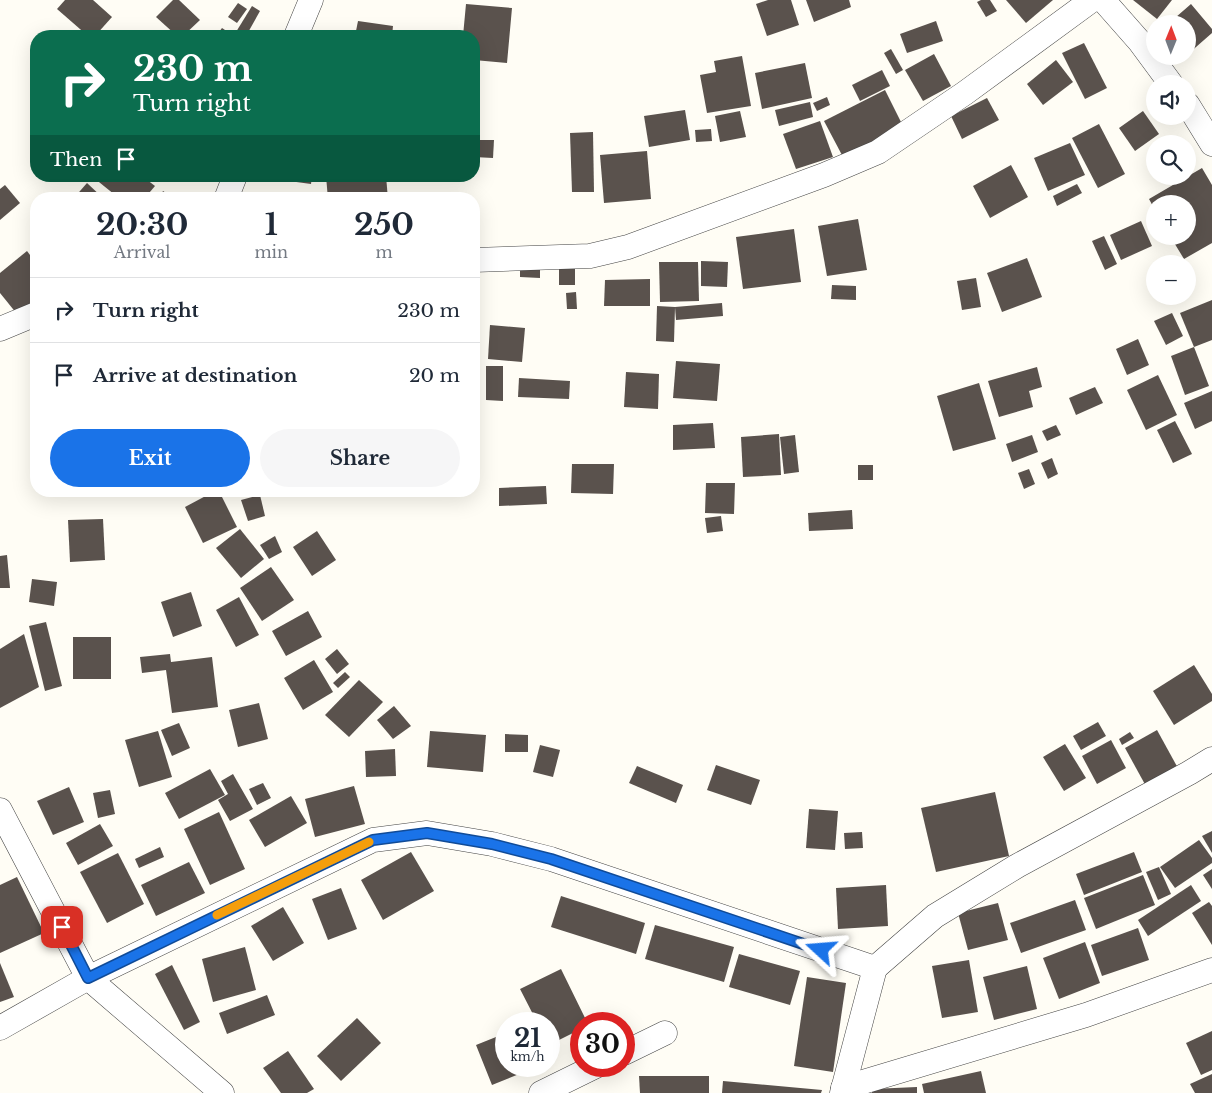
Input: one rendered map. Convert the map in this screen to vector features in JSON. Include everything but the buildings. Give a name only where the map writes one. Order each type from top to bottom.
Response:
[{"type":"street","points":[[298,30],[311,0]]},
{"type":"street","points":[[480,260],[590,256],[628,247],[878,152],[918,126],[1092,0]]},
{"type":"street","points":[[1103,0],[1140,42],[1164,75]]},
{"type":"street","points":[[1196,118],[1212,144]]},
{"type":"street","points":[[0,329],[30,316]]},
{"type":"street","points":[[843,1091],[875,968],[935,916],[1017,866],[1189,774],[1212,759]]},
{"type":"street","points":[[0,810],[88,978],[222,1093]]},
{"type":"street","points":[[0,1028],[88,978],[373,840],[427,833],[492,844],[551,859],[875,968]]},
{"type":"street","points":[[843,1091],[1086,1014],[1212,970]]},
{"type":"street","points":[[635,1048],[665,1033]]},
{"type":"street","points":[[541,1093],[574,1077]]},
{"type":"slow traffic","points":[[217,915],[369,842]]},
{"type":"route","points":[[62,927],[88,978],[373,840],[427,833],[492,844],[551,859],[821,950]]}]
